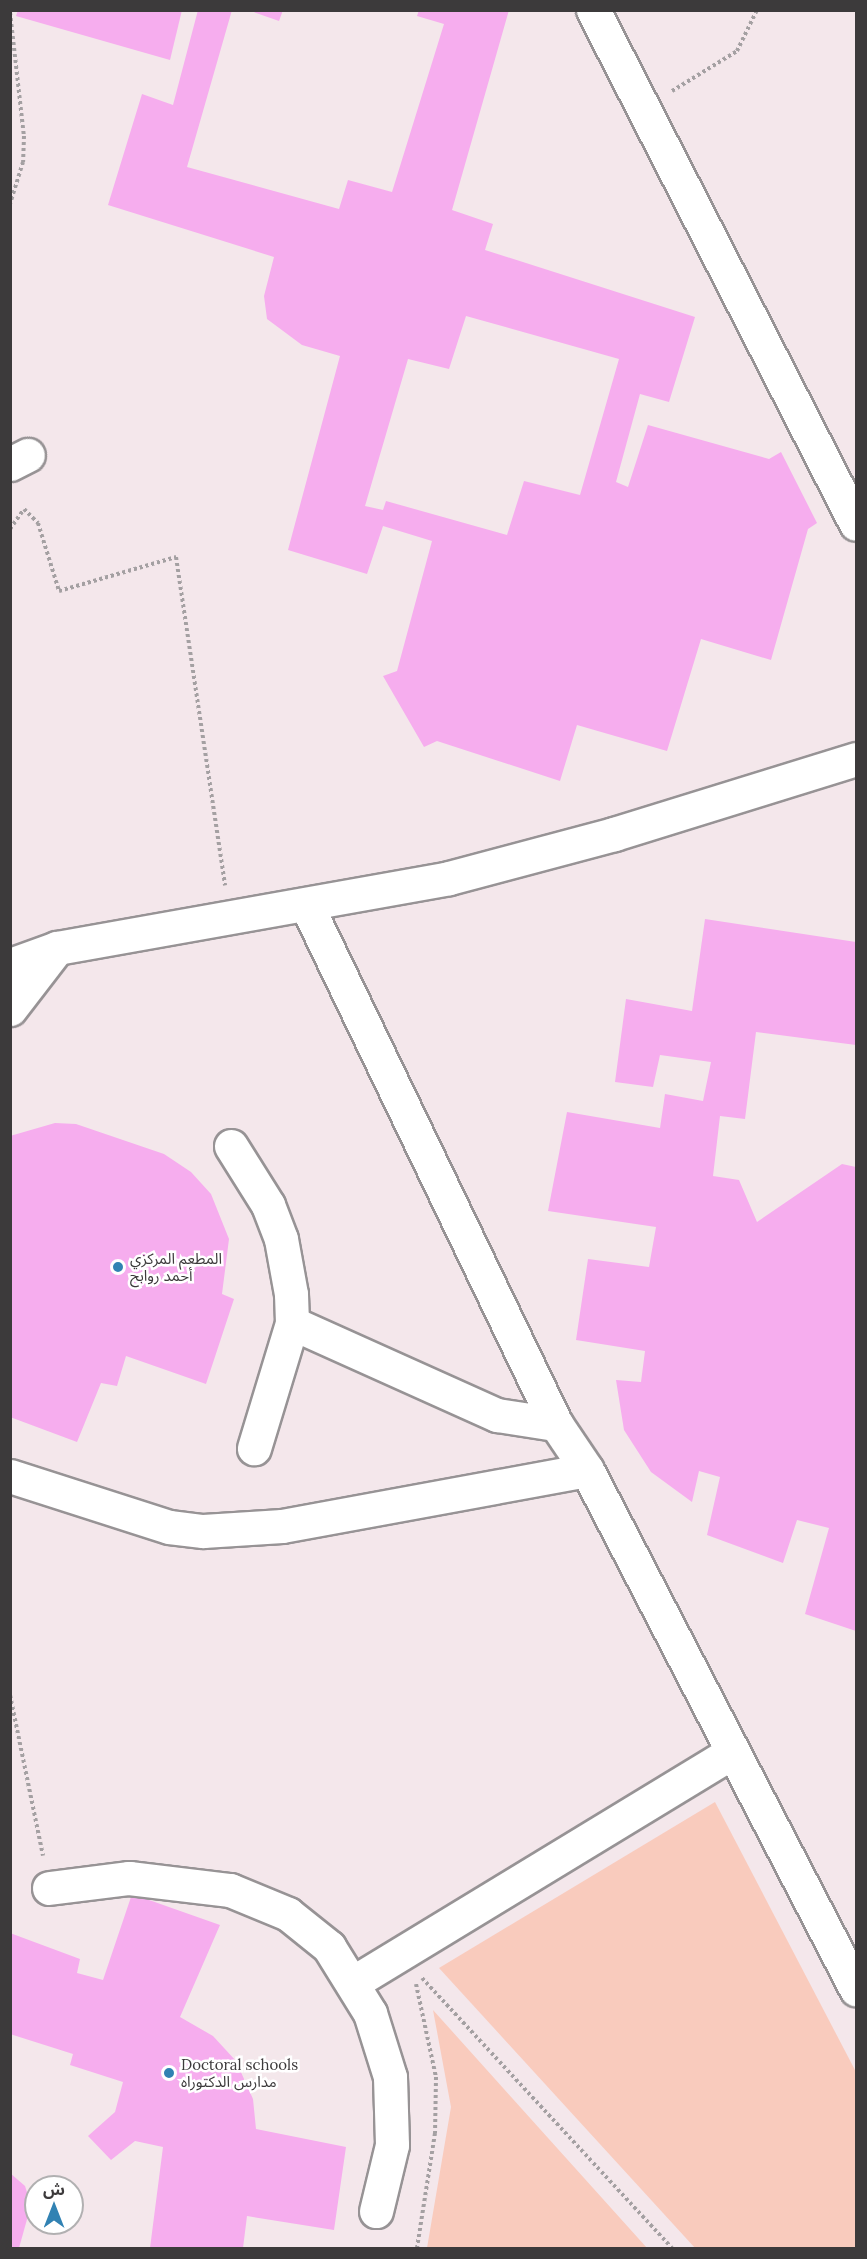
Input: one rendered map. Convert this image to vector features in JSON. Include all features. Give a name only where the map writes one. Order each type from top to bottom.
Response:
[{"type":"lane","points":[[593,10],[856,524]]},
{"type":"lane","points":[[10,965],[57,948],[231,921],[532,857],[856,759]]},
{"type":"lane","points":[[307,906],[556,1424],[587,1470],[856,1989]]},
{"type":"lane","points":[[10,1009],[57,948]]},
{"type":"lane","points":[[231,1146],[263,1195],[281,1239],[292,1323],[254,1448]]},
{"type":"lane","points":[[292,1323],[496,1415],[556,1424]]},
{"type":"lane","points":[[10,1476],[169,1527],[203,1532],[282,1526],[587,1470]]},
{"type":"lane","points":[[354,1982],[733,1752]]},
{"type":"lane","points":[[49,1888],[129,1878],[230,1890],[288,1914],[314,1932],[354,1982],[383,2044],[393,2111],[388,2168],[376,2211]]},
{"type":"path","points":[[642,107],[737,51],[757,10]]},
{"type":"path","points":[[10,12],[24,136],[23,162],[10,204]]},
{"type":"path","points":[[10,529],[24,509],[38,523],[59,591],[176,557],[231,921]]},
{"type":"path","points":[[10,1695],[49,1888]]},
{"type":"path","points":[[417,2248],[435,2133],[436,2077],[417,1995],[416,1971],[672,2248]]},
{"type":"shaded area","points":[[11,11],[856,11],[856,2248],[11,2248]]},
{"type":"shaded area","points":[[715,1802],[856,2072],[856,2248],[695,2248],[439,1968]]},
{"type":"shaded area","points":[[433,2010],[647,2248],[427,2248],[451,2107]]},
{"type":"building","points":[[18,10],[182,10],[170,60],[16,16]]},
{"type":"building","points":[[198,10],[232,10],[187,167],[339,209],[348,180],[392,192],[444,24],[417,16],[419,10],[509,10],[452,210],[493,224],[485,250],[695,317],[669,402],[640,394],[616,482],[628,487],[648,425],[769,459],[781,452],[817,523],[808,529],[771,660],[701,639],[667,751],[577,725],[560,781],[437,741],[424,747],[383,676],[397,671],[432,541],[383,526],[367,574],[288,550],[340,356],[302,345],[267,319],[264,296],[274,257],[108,205],[142,94],[173,105]],"holes":[[[466,316],[619,359],[580,495],[524,481],[507,535],[386,501],[383,510],[365,506],[408,359],[449,369]]]},
{"type":"building","points":[[248,10],[283,10],[279,21]]},
{"type":"building","points":[[705,919],[856,942],[856,1045],[756,1032],[745,1119],[720,1116],[713,1176],[739,1180],[757,1222],[842,1164],[856,1167],[856,1631],[805,1614],[829,1528],[797,1520],[783,1563],[707,1535],[720,1477],[699,1471],[692,1502],[651,1472],[624,1430],[616,1380],[641,1382],[645,1351],[576,1340],[588,1259],[649,1267],[656,1227],[548,1211],[567,1112],[660,1128],[665,1094],[703,1101],[711,1062],[660,1055],[653,1087],[615,1082],[626,999],[692,1011]]},
{"type":"building","name":"المطعم المركزي أحمد روابح","points":[[55,1123],[76,1124],[164,1154],[191,1172],[211,1194],[229,1239],[222,1294],[234,1299],[206,1384],[126,1356],[117,1386],[101,1383],[77,1442],[10,1417],[10,1136]]},
{"type":"building","name":"Doctoral schools مدارس الدكتوراه","points":[[132,1894],[220,1925],[180,2017],[213,2036],[236,2061],[253,2099],[256,2129],[346,2147],[334,2230],[247,2216],[243,2248],[150,2248],[163,2147],[135,2141],[111,2160],[88,2136],[115,2112],[123,2082],[70,2065],[73,2054],[10,2034],[10,1933],[80,1959],[77,1973],[103,1980]]},
{"type":"building","points":[[10,2173],[24,2185],[24,2230],[19,2248],[10,2248]]},
{"type":"place","name":"المطعم المركزي أحمد روابح","points":[[118,1267]]},
{"type":"place","name":"Doctoral schools مدارس الدكتوراه","points":[[169,2073]]}]
